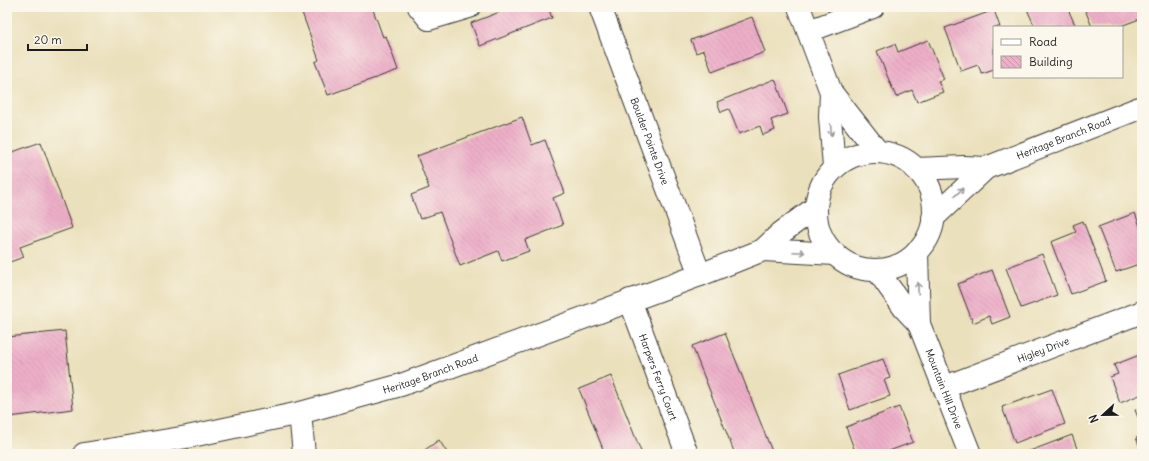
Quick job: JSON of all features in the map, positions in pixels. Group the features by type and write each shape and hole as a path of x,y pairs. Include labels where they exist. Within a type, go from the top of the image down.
{"street":[{"path":"419,7 429,19 469,7"},
{"name":"Boulder Pointe Drive","path":"600,7 700,275"},
{"path":"799,7 831,92 878,152"},
{"path":"809,31 873,7"},
{"path":"831,92 830,117 834,167"},
{"name":"Heritage Branch Road","path":"933,218 986,168 1142,108"},
{"path":"878,152 892,154 905,160 916,169 927,183 933,200 933,218 928,236 917,252 906,262 892,268 877,270 861,269 847,263 835,254 824,241 817,224 817,196 821,185 834,167 847,158 862,153 878,152"},
{"name":"Heritage Branch Road","path":"916,169 964,167 986,168"},
{"name":"Heritage Branch Road","path":"84,454 187,437 300,413 401,385 700,275 763,250 781,233 816,206"},
{"name":"Heritage Branch Road","path":"763,250 835,254"},
{"name":"Mountain Hill Drive","path":"917,252 919,324"},
{"name":"Mountain Hill Drive","path":"877,270 904,308 919,324 970,454"},
{"name":"Harpers Ferry Court","path":"630,300 687,454"},
{"name":"Higley Drive","path":"945,387 1142,312"},
{"path":"300,413 304,454"}],"building":[{"path":"300,7 372,7 383,37 386,36 398,70 328,95 315,62 319,60"},
{"path":"513,7 548,7 552,18 480,46 471,23"},
{"path":"1026,7 1067,7 1076,26 1035,26"},
{"path":"1084,7 1139,7 1142,18 1121,26 1092,26"},
{"path":"994,10 1000,26 993,26 993,70 982,74 978,65 961,71 945,28"},
{"path":"752,17 765,52 712,72 704,50 696,53 691,40"},
{"path":"928,40 944,79 938,81 943,92 917,102 912,90 896,97 877,51 895,44 898,52"},
{"path":"775,79 788,114 771,120 775,130 763,135 760,126 739,134 729,109 721,112 717,102"},
{"path":"522,117 532,145 545,140 565,193 553,198 563,225 525,240 529,251 502,261 498,251 460,266 440,212 420,219 411,195 429,188 417,156"},
{"path":"41,142 72,228 20,247 24,257 7,263 7,154"},
{"path":"1135,213 1142,232 1142,263 1116,272 1098,227"},
{"path":"1083,221 1106,281 1071,294 1051,242 1076,232 1073,225"},
{"path":"1042,254 1057,295 1021,308 1006,268"},
{"path":"992,270 1010,317 992,324 989,316 973,323 958,284"},
{"path":"65,331 73,409 9,417 7,398 7,337"},
{"path":"725,333 773,454 735,454 692,346"},
{"path":"1142,354 1142,394 1120,403 1110,377 1118,374 1114,365"},
{"path":"883,359 890,378 884,380 890,396 850,410 838,375"},
{"path":"611,376 642,454 605,454 579,389"},
{"path":"1052,389 1065,424 1015,443 1002,407"},
{"path":"899,407 913,442 881,454 856,454 846,427"},
{"path":"1142,408 1142,427 1135,410"},
{"path":"1072,435 1079,454 1022,454"},
{"path":"1142,436 1142,448 1141,449 1136,438"},
{"path":"439,440 448,454 419,454"}]}
